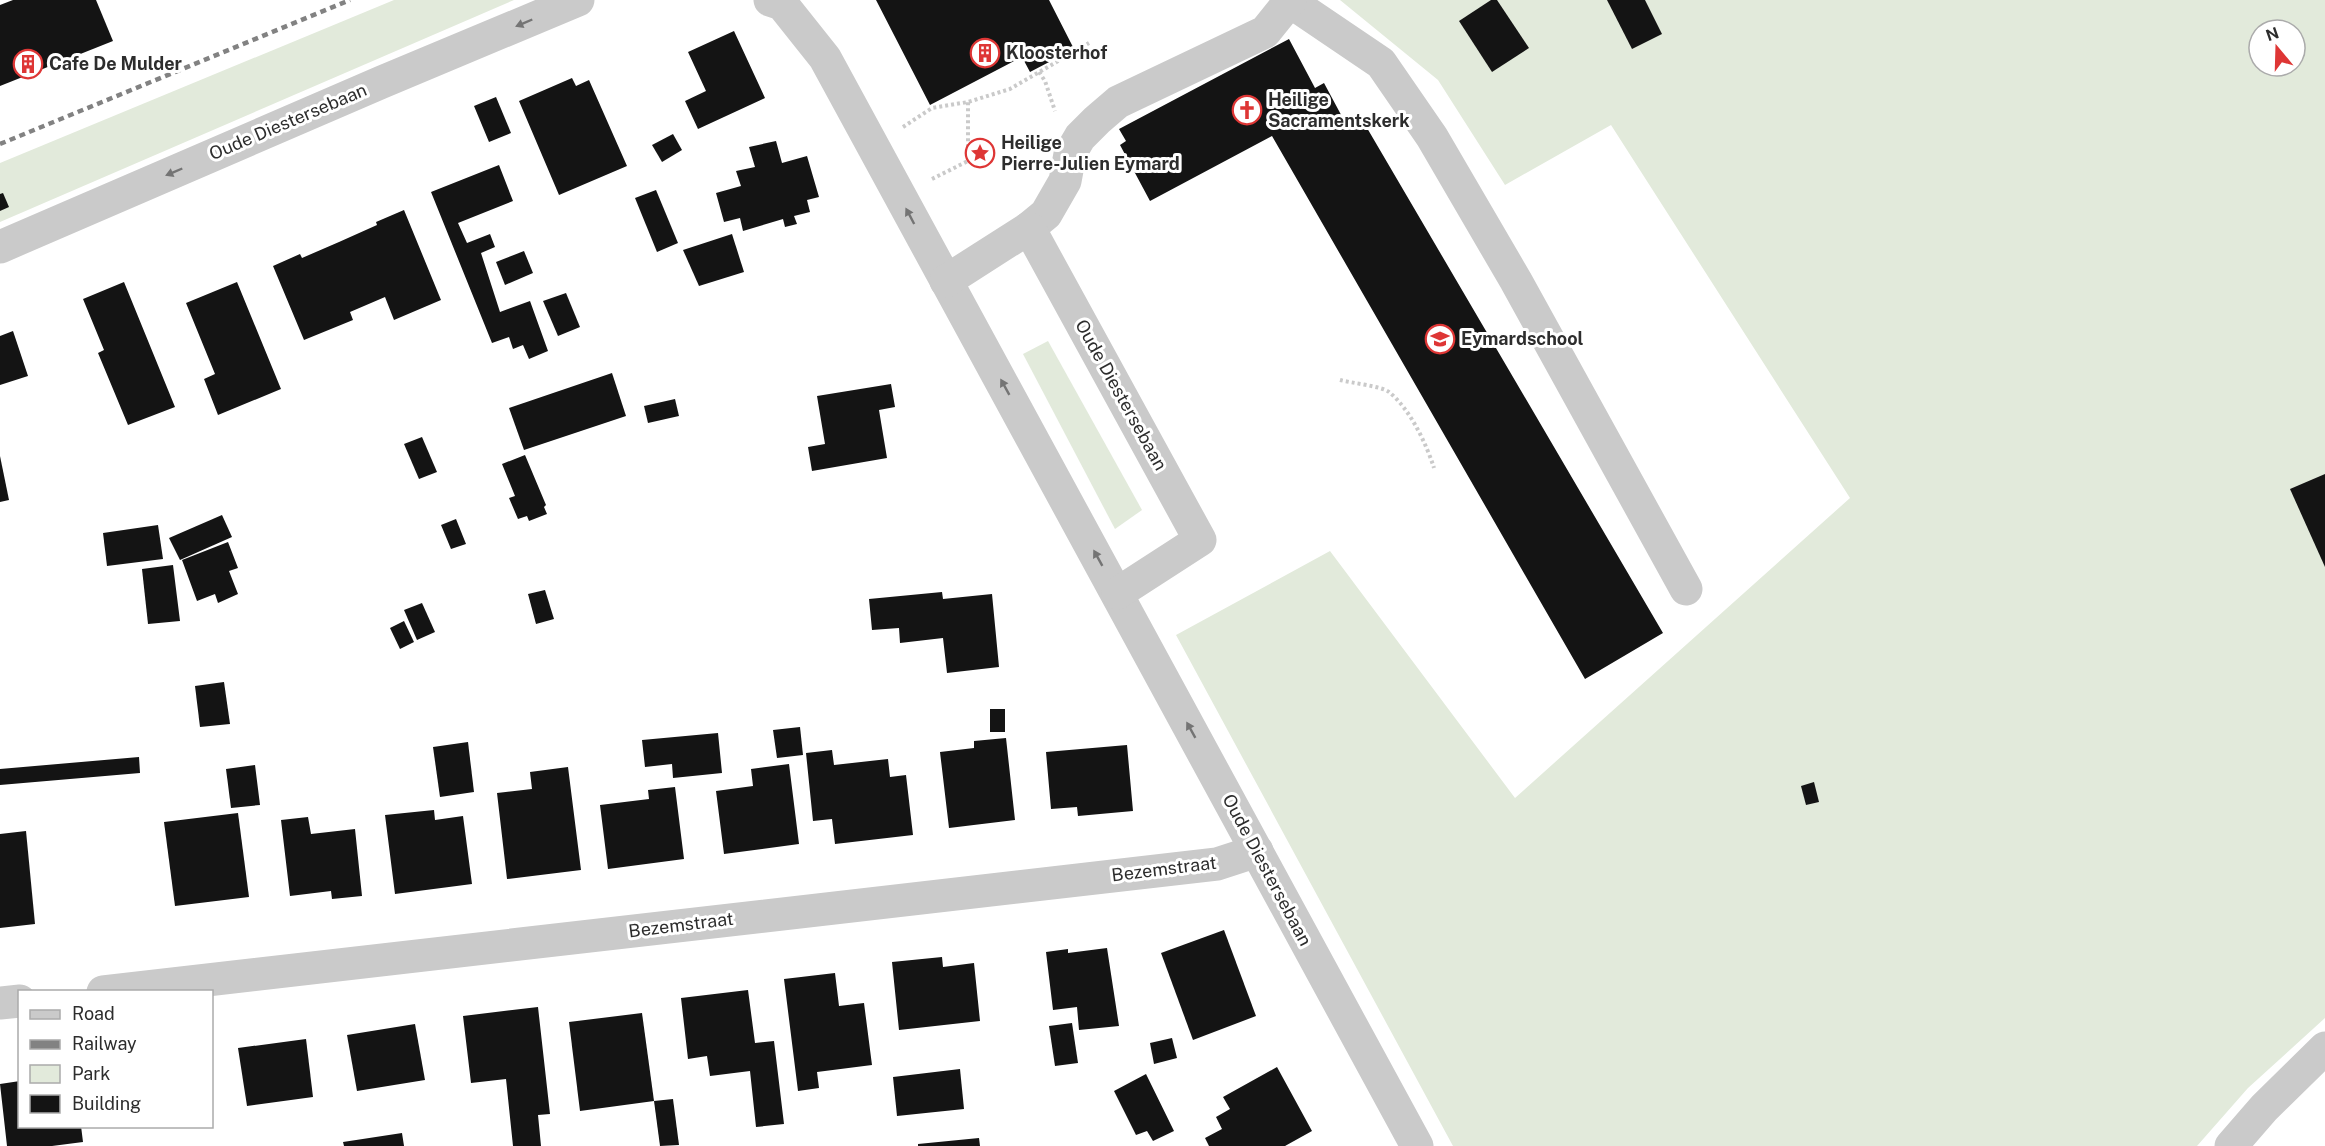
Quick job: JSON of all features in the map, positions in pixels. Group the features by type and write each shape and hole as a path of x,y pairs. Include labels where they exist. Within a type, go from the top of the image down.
{"street":[{"name":"Oude Diestersebaan","path":"0,247 578,0"},
{"path":"946,281 1029,228 1046,214 1065,181 1070,154 1080,137 1118,102 1265,32 1289,0 1381,63 1432,137 1516,281 1686,589"},
{"name":"Oude Diestersebaan","path":"779,1 825,58 1417,1146"},
{"name":"Oude Diestersebaan","path":"1029,228 1200,540 1118,593"},
{"name":"Bezemstraat","path":"121,990 1217,864 1257,851"},
{"path":"0,1003 18,1001"},
{"path":"2230,1146 2264,1108 2325,1048"}],"path":[{"path":"873,147 932,108 968,102 1010,89 1089,43"},
{"path":"900,196 968,161 968,102"},
{"path":"1340,380 1388,391 1412,419 1434,468"}],"green space":[{"path":"394,0 514,0 0,222 0,163"},
{"path":"1340,0 2325,0 2325,1018 2248,1088 2197,1146 1453,1146 1176,635 1330,551 1515,798 1850,498 1611,125 1505,185 1438,80"},
{"path":"1048,341 1142,510 1115,529 1023,354"}],"building":[{"name":"Cafe De Mulder","path":"13,0 96,0 113,41 0,86 0,5"},
{"name":"Kloosterhof","path":"876,0 1049,0 1074,49 1030,72 1022,57 930,105"},
{"path":"1491,0 1497,0 1529,48 1492,72 1459,21"},
{"path":"1607,0 1645,0 1662,34 1632,49"},
{"path":"734,31 765,98 698,129 685,101 706,91 688,52"},
{"name":"Eymardschool","path":"1289,39 1315,88 1324,83 1346,124 1360,116 1663,633 1585,679 1272,136 1150,201 1120,145 1126,141 1119,129"},
{"path":"572,78 576,86 589,80 627,166 559,195 519,101"},
{"path":"496,97 511,133 489,142 474,106"},
{"path":"673,134 682,150 662,162 652,145"},
{"path":"776,141 782,163 807,156 819,197 807,200 810,212 794,216 797,224 785,227 783,219 743,231 740,218 724,222 716,193 741,186 736,171 755,167 749,147"},
{"path":"499,165 513,201 458,223 467,243 490,234 495,247 481,253 500,312 530,301 548,351 529,359 523,345 513,349 509,337 492,343 431,192"},
{"path":"656,190 678,243 657,252 635,198"},
{"path":"3,193 9,207 0,211 0,194"},
{"path":"404,210 441,300 394,320 385,297 350,312 353,320 304,340 273,266 300,254 302,258 377,225 376,222"},
{"path":"732,234 744,272 699,286 683,250"},
{"path":"524,251 533,273 505,285 496,262"},
{"path":"124,282 175,407 128,425 98,353 104,350 83,299"},
{"path":"237,282 281,389 218,415 204,379 215,374 186,303"},
{"path":"566,293 580,327 558,336 543,301"},
{"path":"13,331 28,376 0,385 0,336"},
{"path":"612,373 626,416 524,450 509,408"},
{"path":"891,384 895,407 879,410 887,458 812,471 808,447 825,444 817,396"},
{"path":"675,399 679,416 648,423 644,406"},
{"path":"422,437 437,472 419,479 404,444"},
{"path":"525,455 546,505 544,507 547,514 529,521 527,516 518,519 509,498 515,496 502,464"},
{"path":"0,456 9,500 0,502"},
{"path":"2325,474 2325,567 2290,489"},
{"path":"222,515 232,537 180,560 169,538"},
{"path":"456,519 466,544 451,549 441,525"},
{"path":"158,525 163,559 107,566 103,533"},
{"path":"228,542 238,568 229,571 238,594 218,603 215,594 197,601 182,560"},
{"path":"173,565 180,621 148,624 142,569"},
{"path":"545,590 554,619 536,624 528,594"},
{"path":"942,592 943,599 992,594 999,667 947,673 943,638 900,643 899,628 872,630 869,599"},
{"path":"422,603 435,632 417,640 404,610"},
{"path":"404,621 414,642 400,649 390,628"},
{"path":"224,682 230,724 200,727 195,686"},
{"path":"990,709 1005,709 1005,732 990,732"},
{"path":"800,727 803,755 777,758 773,730"},
{"path":"718,733 722,773 673,778 672,764 645,767 642,740"},
{"path":"1006,738 1015,820 949,828 940,752 974,748 974,741"},
{"path":"468,742 474,792 440,797 433,747"},
{"path":"1127,745 1133,811 1078,816 1077,807 1051,809 1046,752"},
{"path":"832,750 834,765 888,759 890,777 906,775 913,835 835,844 832,819 813,821 806,753"},
{"path":"139,757 140,773 0,785 0,769"},
{"path":"789,764 799,844 724,854 716,791 753,786 751,769"},
{"path":"255,765 260,805 231,808 226,769"},
{"path":"568,767 581,870 507,879 497,793 532,789 530,772"},
{"path":"1814,782 1819,802 1806,805 1801,786"},
{"path":"675,787 684,859 608,869 600,805 649,799 648,790"},
{"path":"434,810 435,820 463,816 472,884 395,894 385,815"},
{"path":"238,813 249,897 175,906 164,822"},
{"path":"308,817 311,834 355,829 362,896 332,899 331,891 290,896 281,820"},
{"path":"26,831 35,924 0,928 0,834"},
{"path":"1224,930 1256,1016 1193,1040 1161,953"},
{"path":"1107,948 1119,1026 1079,1030 1077,1007 1053,1010 1046,952 1068,949 1068,953"},
{"path":"942,957 943,967 974,963 980,1021 899,1030 892,962"},
{"path":"835,973 839,1006 864,1003 872,1065 817,1072 819,1088 798,1091 784,979"},
{"path":"748,990 755,1043 774,1041 784,1124 756,1127 750,1071 710,1076 707,1056 688,1059 681,998"},
{"path":"538,1007 550,1114 538,1115 541,1146 513,1146 506,1079 471,1083 463,1016"},
{"path":"642,1013 654,1101 580,1111 569,1022"},
{"path":"1072,1023 1078,1063 1055,1066 1049,1026"},
{"path":"415,1024 425,1080 357,1091 347,1035"},
{"path":"1172,1038 1177,1058 1154,1064 1150,1043"},
{"path":"306,1039 313,1097 247,1106 238,1048"},
{"path":"1277,1067 1312,1131 1285,1146 1209,1146 1205,1138 1222,1129 1216,1117 1230,1109 1223,1097"},
{"path":"960,1069 964,1109 897,1116 893,1077"},
{"path":"1146,1074 1174,1131 1153,1141 1147,1131 1136,1135 1114,1091"},
{"path":"18,1081 18,1128 81,1128 83,1142 52,1146 7,1146 0,1084"},
{"path":"673,1099 679,1145 660,1146 654,1101"},
{"path":"402,1133 404,1146 344,1146 343,1142"},
{"path":"979,1138 980,1146 918,1146 918,1144"}],"railway":[{"path":"0,144 350,0"}],"place":[{"name":"Kloosterhof","path":"985,53"},
{"name":"Cafe De Mulder","path":"28,64"},
{"name":"Heilige Sacramentskerk","path":"1247,110"},
{"name":"Heilige Pierre-Julien Eymard","path":"980,153"},
{"name":"Eymardschool","path":"1440,339"}]}
